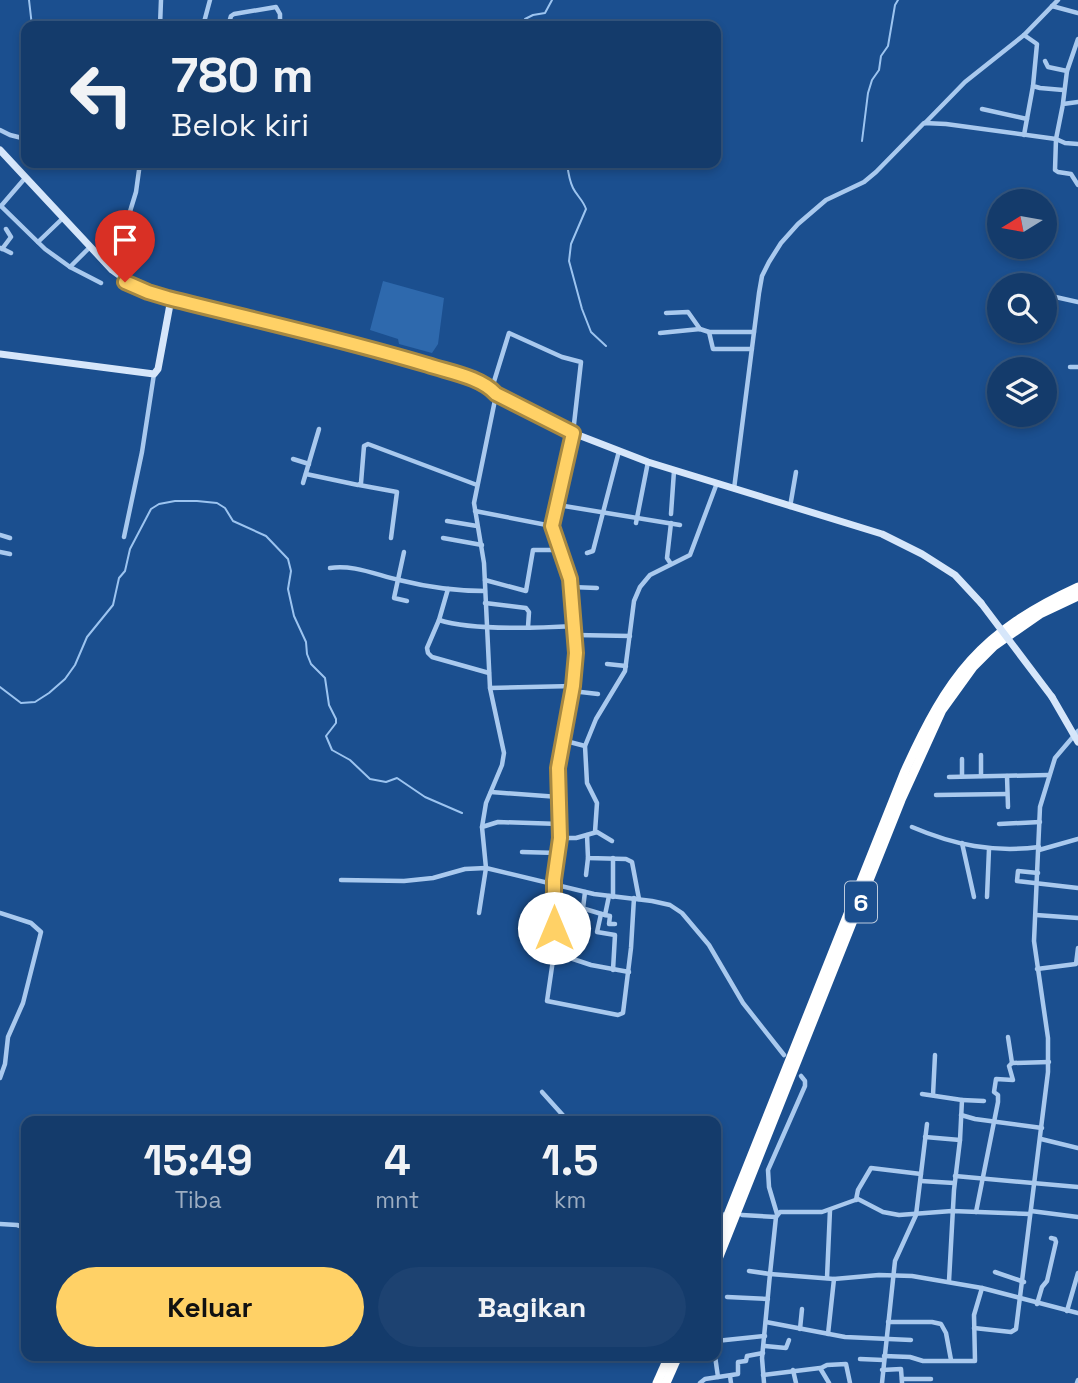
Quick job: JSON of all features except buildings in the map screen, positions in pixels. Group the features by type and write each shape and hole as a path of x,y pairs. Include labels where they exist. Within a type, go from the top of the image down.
{"highway":[{"name":"6","path":"721,1232 905,771 941,698 959,672 994,637 1021,617 1078,587"},
{"name":"6","path":"721,1251 901,800 942,710 973,667 994,646 1040,614 1078,596"},
{"path":"657,1383 667,1361"},
{"path":"666,1383 676,1361"}],"main road":[{"path":"0,150 112,270 134,286 172,299 383,351 451,372 573,433 619,451 674,471 882,534 903,544 955,575 981,603 1052,697 1077,736"},
{"path":"0,354 154,374 158,369 172,299"}],"street":[{"path":"160,21 161,0"},
{"path":"204,21 210,0"},
{"path":"734,489 762,276 781,243 797,224 827,200 876,173 965,82 1024,35 1058,0"},
{"path":"1052,6 1078,13"},
{"path":"230,21 234,14 276,7 280,21"},
{"path":"1024,35 1037,44 1024,135"},
{"path":"1078,39 1063,90 1055,170 1071,174 1078,185"},
{"path":"1045,61 1048,67 1067,71"},
{"path":"1033,86 1063,90"},
{"path":"1063,104 1078,102"},
{"path":"982,108 1027,119"},
{"path":"924,123 1078,144"},
{"path":"0,130 21,138"},
{"path":"112,270 136,192 139,168"},
{"path":"26,177 1,206 38,242 70,267 101,283"},
{"path":"38,242 63,218"},
{"path":"6,229 11,237 1,248 11,253"},
{"path":"70,267 90,247"},
{"path":"1057,297 1078,302"},
{"path":"666,313 688,312 700,329"},
{"path":"660,333 700,329 709,332 754,332"},
{"path":"709,332 713,349 752,349"},
{"path":"479,913 486,868 482,827 485,808 504,753 490,688 485,580 475,511 477,485 494,392 509,333 562,357 581,362 573,433 552,526 571,587 576,661 558,768 560,838 554,886 554,953 546,999 548,1002 621,1015 637,899 632,862 626,859 588,858"},
{"path":"1070,367 1078,367"},
{"path":"124,537 142,452 154,374"},
{"path":"303,483 319,429"},
{"path":"358,485 361,483 364,446 368,444 477,485"},
{"path":"587,553 593,551 619,451"},
{"path":"293,459 309,464"},
{"path":"636,520 648,462"},
{"path":"671,514 674,471"},
{"path":"789,507 796,472"},
{"path":"306,474 397,492 391,537"},
{"path":"595,832 597,803 587,783 585,746 596,719 621,680 626,666 633,607 640,587 655,571 688,558 717,483"},
{"path":"558,505 636,520 680,524"},
{"path":"475,511 552,526"},
{"path":"447,521 477,526"},
{"path":"671,523 667,558 671,564"},
{"path":"0,535 10,538"},
{"path":"443,538 482,545"},
{"path":"485,580 526,591 533,550 560,550"},
{"path":"0,552 10,554"},
{"path":"404,552 392,598 407,601"},
{"path":"330,568 369,572 448,589 485,591"},
{"path":"571,587 597,588"},
{"path":"448,589 428,653 432,657 489,673"},
{"path":"485,603 526,608 529,612 528,627"},
{"path":"439,620 486,626 575,626"},
{"path":"576,635 630,636"},
{"path":"607,664 626,666"},
{"path":"490,688 573,688 598,694"},
{"path":"974,1328 1016,1331 1049,1062 1046,1017 1034,941 1042,798 1057,754 1077,736"},
{"path":"562,740 585,746"},
{"path":"981,755 981,776"},
{"path":"962,759 962,776"},
{"path":"949,776 1048,775"},
{"path":"1007,776 1008,807"},
{"path":"491,792 559,797"},
{"path":"936,795 1007,794"},
{"path":"482,827 506,821 560,824"},
{"path":"999,824 1040,822"},
{"path":"912,827 962,843 999,850 1039,848 1078,839"},
{"path":"560,838 595,832 612,841"},
{"path":"586,875 587,835"},
{"path":"962,843 974,898"},
{"path":"987,897 989,849"},
{"path":"522,852 558,853"},
{"path":"613,858 611,897 597,932 615,934 613,970"},
{"path":"341,880 404,881 433,878 465,869 486,868 554,886 670,905 682,913 709,945 743,1003 784,1055"},
{"path":"1038,873 1018,871 1017,881 1078,888"},
{"path":"583,908 585,892"},
{"path":"554,905 570,908 575,906 610,916 609,924 615,924"},
{"path":"0,913 31,923 41,932 23,1003 8,1037 5,1064 0,1078"},
{"path":"1036,915 1078,918"},
{"path":"536,924 534,946 591,965 629,972"},
{"path":"1037,969 1076,964 1078,948"},
{"path":"976,1212 995,1121 998,1097 994,1092 995,1082 996,1079 1013,1080 1009,1066 1012,1063 1008,1037"},
{"path":"933,1095 935,1055"},
{"path":"1012,1063 1049,1062"},
{"path":"764,1383 763,1353 776,1216 768,1170 805,1086 801,1076"},
{"path":"542,1092 564,1116"},
{"path":"922,1094 984,1101"},
{"path":"948,1281 962,1100"},
{"path":"961,1115 1042,1128"},
{"path":"882,1383 892,1275 897,1253 916,1215 927,1124"},
{"path":"925,1137 960,1140"},
{"path":"1041,1139 1078,1148"},
{"path":"856,1199 858,1190 872,1168 921,1174"},
{"path":"955,1176 1078,1187"},
{"path":"921,1181 954,1183"},
{"path":"742,1215 776,1216 785,1212 830,1210 856,1199 883,1212 916,1215 952,1211 1078,1217"},
{"path":"827,1278 830,1210"},
{"path":"0,1224 21,1226"},
{"path":"1037,1304 1042,1287 1047,1281 1056,1242 1051,1238"},
{"path":"749,1270 834,1279 892,1275 948,1281 1078,1313"},
{"path":"995,1272 1024,1282"},
{"path":"1067,1311 1078,1273"},
{"path":"828,1334 834,1279"},
{"path":"860,1359 908,1357 923,1361 976,1361 974,1315 982,1288"},
{"path":"727,1297 768,1299"},
{"path":"800,1329 802,1309"},
{"path":"766,1322 845,1337 911,1340"},
{"path":"888,1322 941,1324 946,1333 951,1360"},
{"path":"721,1340 765,1336"},
{"path":"765,1346 782,1349 786,1348 789,1340"},
{"path":"700,1383 705,1379 739,1374 738,1362 746,1361 747,1356 763,1353"},
{"path":"716,1361 718,1377"},
{"path":"763,1375 846,1364 850,1383"},
{"path":"821,1368 829,1383"},
{"path":"883,1370 901,1369 902,1381 931,1379"},
{"path":"793,1370 796,1383"},
{"path":"730,1376 731,1383"}],"shaded area":[{"path":"383,281 444,298 438,344 432,353 399,344 398,339 370,330"}],"waterway":[{"path":"29,0 31,21"},
{"path":"524,21 533,15 545,13 552,0"},
{"path":"862,141 868,93 879,70 881,56 888,46 898,0"},
{"path":"568,168 572,185 586,209 571,244 569,261 591,332 606,346"},
{"path":"0,687 21,703 35,702 65,679 75,665 87,637 113,605 119,578 125,571 130,549 151,509 159,504 175,501 217,503 225,508 233,521 266,536 288,559 291,571 288,589 294,616 306,642 311,664 325,678 329,705 336,719 326,736 332,750 350,760 370,779 386,782 397,778 425,797 462,813"}],"route":[{"path":"125,282 168,298 383,351 451,372 492,389 496,394 573,433 552,526 570,579 576,653 573,686 558,768 560,838 554,880 554,928"}]}
